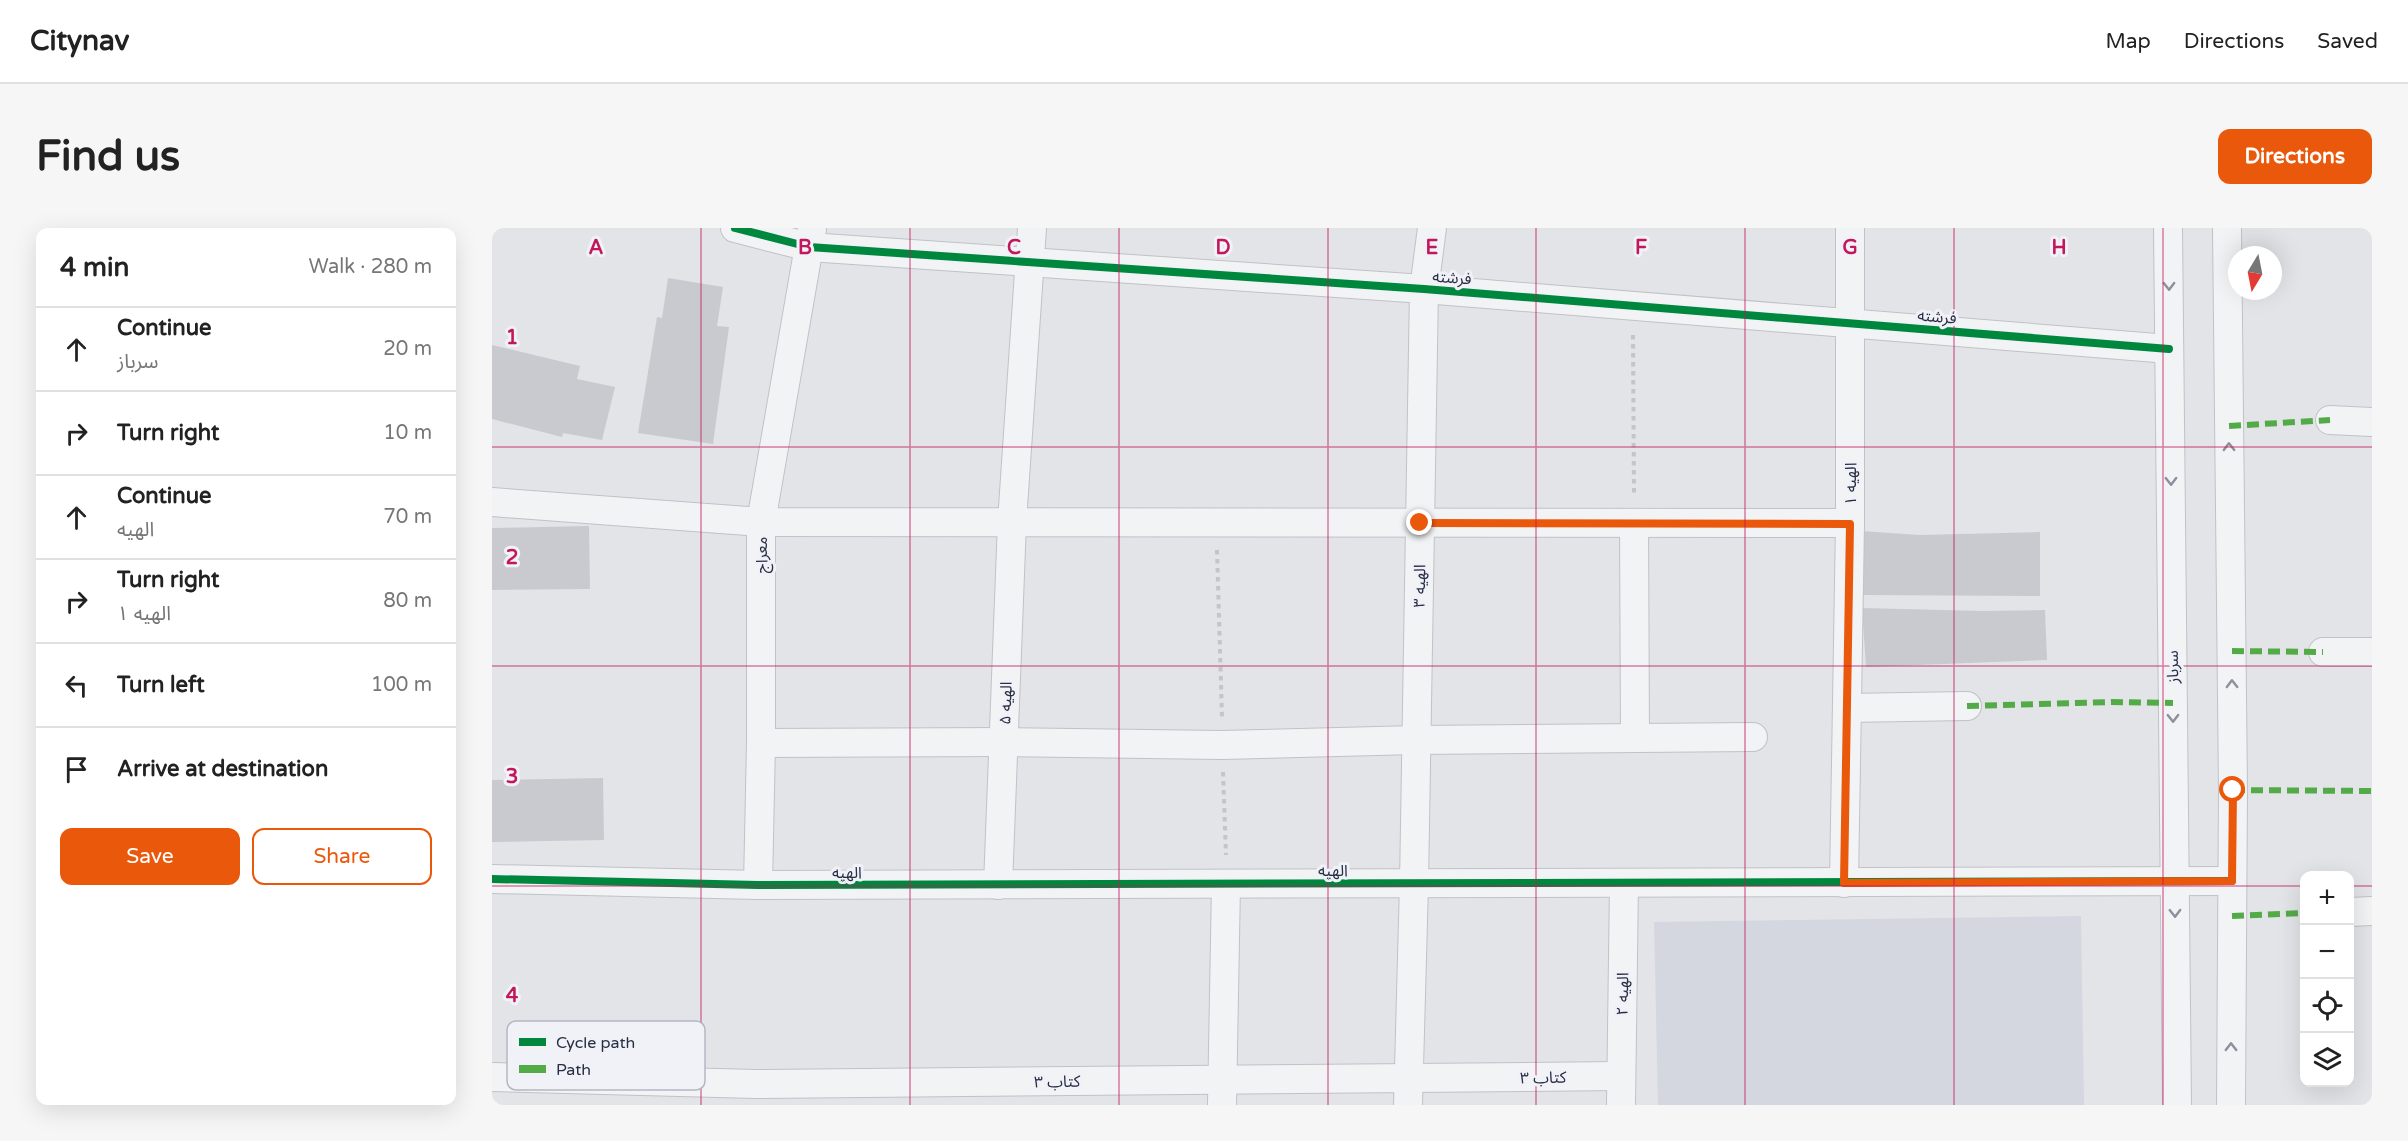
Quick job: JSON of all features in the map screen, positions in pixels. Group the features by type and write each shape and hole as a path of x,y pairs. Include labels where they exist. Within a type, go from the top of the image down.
{"street":[{"name":"فرشته","path":"735,228 1030,261 1633,305 2169,349"},
{"name":"الهیه ۵","path":"998,885 1012,522 1032,228"},
{"name":"الهیه ۳","path":"1408,1091 1414,884 1424,289 1432,228"},
{"name":"الهیه ۱","path":"1844,883 1850,524 1850,228"},
{"name":"سرباز","path":"2168,228 2177,1105"},
{"path":"2227,228 2232,881 2231,1105"},
{"name":"معراج","path":"758,885 761,743 761,522 810,237"},
{"path":"2330,420 2372,422"},
{"path":"492,502 761,522 1850,524"},
{"path":"1634,523 1635,738"},
{"path":"2323,652 2372,652"},
{"path":"1847,708 1967,706"},
{"path":"761,743 1004,742 1222,745 1416,740 1753,738"},
{"name":"الهیه","path":"492,879 758,885 2232,881"},
{"name":"الهیه ۲","path":"1621,1105 1624,883"},
{"path":"1223,1092 1226,884"},
{"path":"2354,912 2372,911"},
{"name":"کتاب ۳","path":"695,1090 757,1094 1408,1091 1621,1076"},
{"name":"کتاب ۳","path":"492,1077 507,1078"}],"path":[{"path":"1633,305 1634,523"},
{"path":"1217,522 1226,884"}],"shaded area":[{"path":"2081,916 2084,1105 1658,1105 1654,922"}],"building":[{"path":"668,278 723,287 717,326 729,327 713,444 638,433 657,317 662,318"},
{"path":"492,345 580,366 577,379 615,387 602,440 563,433 562,437 492,419"},
{"path":"589,526 590,589 492,590 492,528"},
{"path":"1861,531 1919,535 2040,532 2040,596 1863,595"},
{"path":"1862,608 2045,610 2047,660 1866,667"},
{"path":"603,778 604,840 492,842 492,780"}],"marked path":[{"path":"2229,426 2330,420"},
{"path":"2232,651 2323,652"},
{"path":"1967,706 2111,702 2173,703"},
{"path":"2233,790 2372,791"},
{"path":"2232,916 2300,913"}],"cycle path":[{"path":"735,228 809,247 1424,289 2169,349"},
{"path":"492,879 758,885 2232,881"}],"route":[{"path":"1420,523 1850,524 1844,883 2232,881 2233,790"}]}
